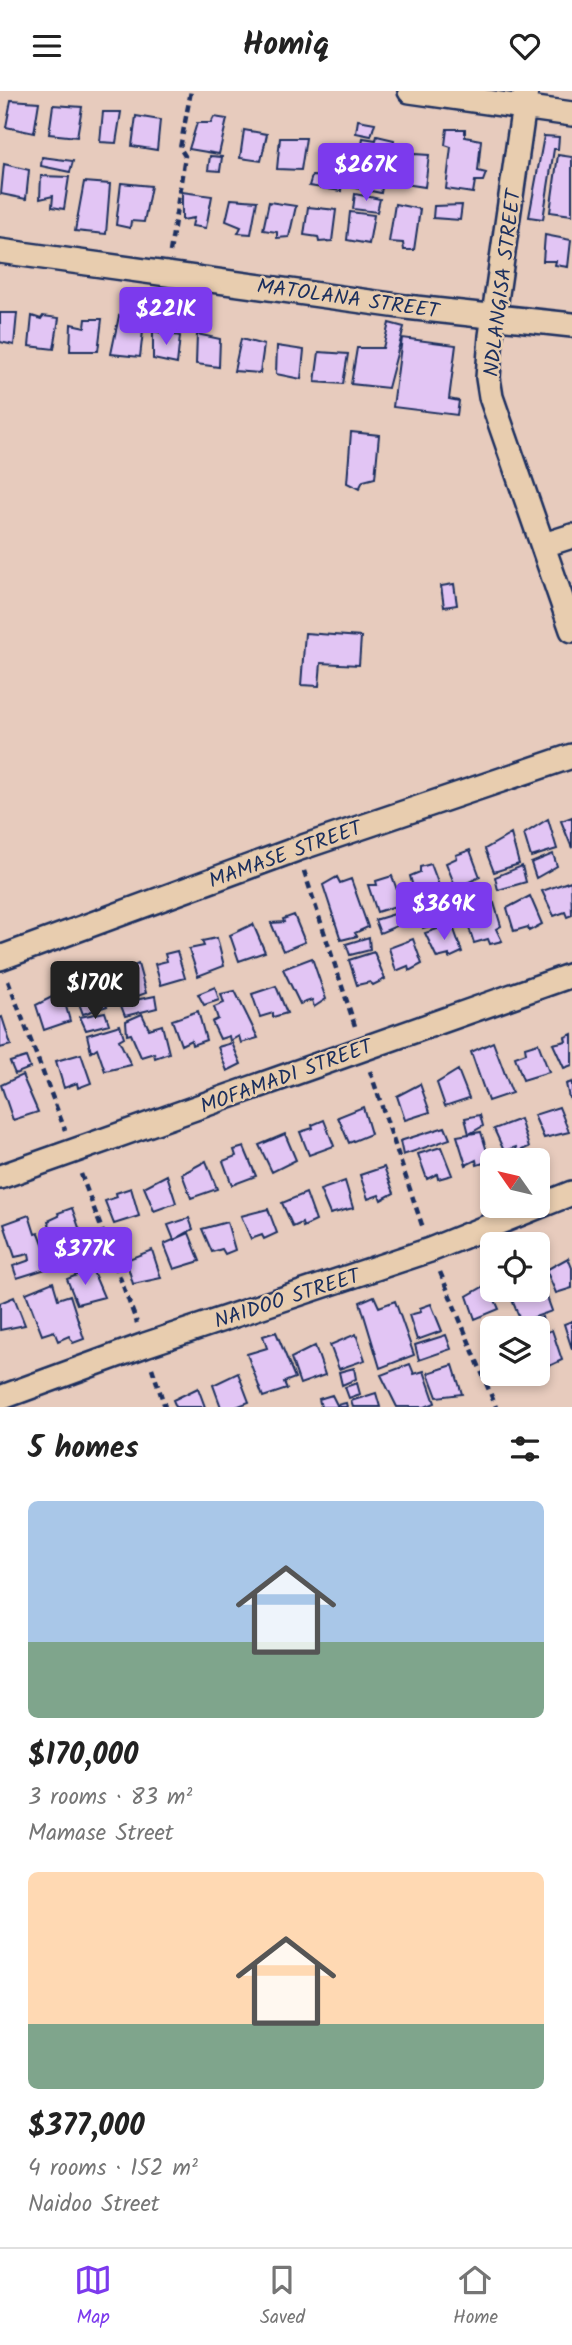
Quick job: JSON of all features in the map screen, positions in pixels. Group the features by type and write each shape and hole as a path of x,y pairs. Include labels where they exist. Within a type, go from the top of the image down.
{"street":[{"path":"410,91 525,99 572,114"},
{"name":"NDLANGISA STREET","path":"525,99 488,378 491,397 572,631"},
{"name":"MATOLANA STREET","path":"0,251 572,325"},
{"path":"544,545 572,536"},
{"name":"MAMASE STREET","path":"2,965 297,849 572,756"},
{"name":"MOFAMADI STREET","path":"0,1177 572,975"},
{"name":"NAIDOO STREET","path":"0,1398 145,1345 430,1250 572,1193"}],"path":[{"path":"166,274 185,156 180,148 191,91"},
{"path":"297,849 430,1250 496,1407"},
{"path":"2,965 145,1345 165,1407"}],"building":[{"path":"11,100 39,102 34,133 6,127"},
{"path":"53,105 82,107 77,137 49,134"},
{"path":"103,112 121,112 116,143 100,142"},
{"path":"136,116 160,120 157,150 132,146"},
{"path":"214,117 227,119 219,154 189,149 197,123 211,123"},
{"path":"358,120 375,123 371,136 356,133"},
{"path":"447,129 465,129 465,137 481,140 478,171 486,173 483,181 475,181 473,193 446,189 451,147 445,145"},
{"path":"244,130 267,134 261,161 240,158"},
{"path":"377,136 394,140 392,153 388,153 381,193 351,187 354,176 358,175 363,138 376,140"},
{"path":"544,136 559,137 558,149 554,149 543,219 529,217"},
{"path":"280,138 306,138 301,170 277,169"},
{"path":"319,144 348,146 344,172 317,169"},
{"path":"414,154 429,155 425,187 398,183 401,158"},
{"path":"558,155 572,157 572,215 550,212"},
{"path":"210,156 222,157 220,171 208,170"},
{"path":"42,157 73,161 70,172 41,166"},
{"path":"4,164 29,170 26,199 1,194"},
{"path":"41,176 69,177 64,209 52,207 53,196 40,199"},
{"path":"312,176 342,178 341,191 309,186"},
{"path":"84,182 110,184 106,234 75,231"},
{"path":"121,183 151,186 144,222 131,221 130,228 116,225"},
{"path":"182,192 212,196 206,228 192,226 194,218 182,220"},
{"path":"355,194 380,199 377,212 353,209"},
{"path":"231,199 257,201 251,234 238,233 241,227 226,221"},
{"path":"269,202 296,206 289,237 277,238 277,232 263,230"},
{"path":"395,204 420,209 414,250 404,250 403,243 389,242"},
{"path":"462,205 460,220 433,218 434,206"},
{"path":"308,207 336,210 332,241 319,242 318,237 304,235"},
{"path":"350,212 374,215 369,244 347,240"},
{"path":"545,235 571,240 568,267 555,265 556,261 543,261"},
{"path":"133,311 145,314 140,357 111,354 119,316 131,321"},
{"path":"0,313 17,313 14,345 0,342"},
{"path":"32,316 41,319 43,316 59,318 54,349 29,346"},
{"path":"86,319 102,319 98,351 70,351 71,324 85,327"},
{"path":"389,323 404,327 388,388 351,384 357,348 383,348"},
{"path":"153,331 180,336 177,364 153,359"},
{"path":"197,334 220,339 219,367 196,364"},
{"path":"402,338 456,345 449,399 459,401 457,415 393,407"},
{"path":"241,339 264,345 260,373 234,371"},
{"path":"277,346 304,350 301,379 276,374"},
{"path":"319,352 348,354 343,384 315,382"},
{"path":"351,432 379,435 375,478 363,481 359,489 347,483"},
{"path":"454,584 457,605 444,607 441,586"},
{"path":"305,633 361,637 359,665 321,663 319,686 301,685"},
{"path":"572,817 572,848 561,821"},
{"path":"548,819 557,849 531,857 524,834"},
{"path":"511,834 519,864 494,872 485,849"},
{"path":"470,850 480,877 456,888 446,863 457,858 456,855"},
{"path":"553,854 557,866 536,878 531,863"},
{"path":"431,864 441,891 416,898 410,876 420,872 420,867"},
{"path":"522,866 526,882 498,890 495,877"},
{"path":"392,876 402,904 377,912 368,885 377,885 376,881"},
{"path":"337,877 340,883 351,879 368,927 355,933 357,936 341,940 323,885"},
{"path":"571,881 572,915 567,917 565,912 554,916 542,891"},
{"path":"448,891 451,904 417,915 412,903"},
{"path":"530,896 542,924 529,931 528,927 514,931 507,908"},
{"path":"475,902 477,909 494,903 501,926 496,929 502,941 490,944 488,939 474,943 462,906"},
{"path":"453,908 456,918 423,928 421,917"},
{"path":"401,912 404,923 380,933 375,920"},
{"path":"294,915 305,942 283,951 271,923 284,922 283,919"},
{"path":"253,924 265,952 239,961 230,935"},
{"path":"452,924 462,952 449,958 449,955 437,958 425,933"},
{"path":"369,937 370,950 350,955 346,944"},
{"path":"217,938 224,966 198,976 189,949 204,946 202,941"},
{"path":"413,939 422,964 409,971 408,966 396,971 389,948"},
{"path":"177,951 185,978 161,985 155,964 167,961 165,954"},
{"path":"374,952 385,979 373,985 370,982 357,985 349,960"},
{"path":"312,958 326,999 314,1007 312,1000 300,1004 283,969"},
{"path":"138,964 146,993 124,1001 115,976 125,974 124,970"},
{"path":"97,977 107,1006 83,1014 74,990"},
{"path":"276,986 287,1013 260,1017 252,994"},
{"path":"215,987 219,1000 204,1005 198,994"},
{"path":"235,991 258,1038 241,1043 239,1036 230,1041 229,1036 220,1039 212,1022 218,1019 214,1007 224,1003 221,994"},
{"path":"62,992 70,1021 44,1030 36,1005"},
{"path":"155,996 157,1008 125,1016 120,1003"},
{"path":"198,1011 206,1040 192,1045 191,1040 181,1045 172,1020"},
{"path":"105,1012 109,1024 86,1030 80,1017"},
{"path":"142,1014 149,1029 162,1025 169,1053 155,1058 154,1053 141,1057 131,1034 127,1035 126,1021"},
{"path":"2,1017 11,1045 0,1048 0,1018"},
{"path":"120,1025 124,1037 119,1040 131,1065 105,1071 97,1048 91,1052 87,1035"},
{"path":"572,1034 572,1065 564,1068 553,1044 566,1041 565,1037"},
{"path":"493,1042 512,1093 488,1101 471,1052"},
{"path":"232,1043 241,1064 227,1071 218,1047"},
{"path":"538,1043 549,1072 523,1080 515,1057 526,1053 525,1047"},
{"path":"81,1054 91,1083 78,1088 77,1083 64,1088 56,1061"},
{"path":"26,1057 30,1068 15,1074 10,1062"},
{"path":"458,1070 469,1098 445,1106 437,1083"},
{"path":"22,1075 38,1112 13,1120 1,1085"},
{"path":"572,1082 572,1097 569,1098 566,1084"},
{"path":"420,1084 430,1112 405,1120 397,1096"},
{"path":"363,1107 371,1134 349,1143 338,1117"},
{"path":"559,1107 569,1132 544,1138 534,1115"},
{"path":"480,1115 483,1126 469,1134 465,1118"},
{"path":"520,1119 529,1147 503,1148 494,1129"},
{"path":"324,1120 334,1146 309,1155 300,1132 313,1128 312,1125"},
{"path":"445,1127 450,1139 403,1155 400,1141"},
{"path":"481,1132 486,1148 480,1148 480,1164 477,1165 476,1160 466,1165 457,1136"},
{"path":"285,1134 296,1160 272,1172 259,1145"},
{"path":"244,1147 256,1176 232,1185 223,1161 236,1156 234,1150"},
{"path":"441,1147 452,1175 438,1179 437,1174 427,1179 418,1154"},
{"path":"206,1161 217,1189 191,1198 182,1174"},
{"path":"384,1167 394,1193 381,1200 379,1195 368,1199 360,1175"},
{"path":"167,1175 176,1203 154,1211 144,1187"},
{"path":"345,1181 353,1208 330,1214 320,1190"},
{"path":"131,1188 139,1216 114,1224 105,1201 117,1197 116,1193"},
{"path":"306,1193 316,1221 303,1227 302,1223 293,1227 282,1203"},
{"path":"72,1208 82,1236 57,1245 48,1221 59,1216 58,1213"},
{"path":"268,1209 277,1233 264,1239 262,1235 251,1239 241,1216"},
{"path":"29,1215 35,1234 39,1233 52,1267 17,1278 13,1266 30,1260 29,1254 15,1257 4,1224"},
{"path":"189,1218 193,1229 174,1240 168,1225"},
{"path":"227,1222 235,1250 225,1254 222,1249 212,1252 202,1229"},
{"path":"189,1233 200,1261 174,1269 164,1244"},
{"path":"152,1250 161,1278 133,1284 126,1260"},
{"path":"568,1258 572,1268 572,1288 556,1293 550,1279 550,1268"},
{"path":"92,1269 104,1297 77,1304 67,1279"},
{"path":"53,1282 58,1299 70,1295 84,1339 73,1343 69,1336 58,1341 54,1331 42,1335 26,1293"},
{"path":"480,1289 480,1302 496,1302 499,1309 475,1319 467,1296"},
{"path":"374,1296 379,1307 395,1301 414,1355 380,1368 360,1302"},
{"path":"14,1297 25,1325 0,1330 0,1303"},
{"path":"513,1302 549,1302 552,1311 538,1316 519,1316"},
{"path":"431,1304 442,1331 417,1340 409,1315 421,1312 420,1308"},
{"path":"572,1321 572,1349 564,1324"},
{"path":"552,1330 562,1360 550,1366"},
{"path":"276,1332 295,1378 284,1382 287,1389 263,1397 247,1354 267,1348 263,1336"},
{"path":"356,1334 365,1360 339,1369 330,1345"},
{"path":"446,1335 451,1349 419,1360 415,1345"},
{"path":"315,1346 325,1375 300,1384 291,1358"},
{"path":"410,1364 414,1374 424,1371 435,1403 425,1407 397,1407 381,1375"},
{"path":"453,1365 462,1394 437,1397 428,1373"},
{"path":"354,1368 356,1379 342,1385 339,1372"},
{"path":"238,1373 249,1402 236,1407 221,1407 213,1385"},
{"path":"357,1383 360,1394 349,1398 345,1387"},
{"path":"198,1388 205,1407 176,1407 173,1400"},
{"path":"376,1393 380,1407 353,1407 351,1401"},
{"path":"332,1395 337,1405 346,1403 347,1407 321,1407 319,1399"}]}
